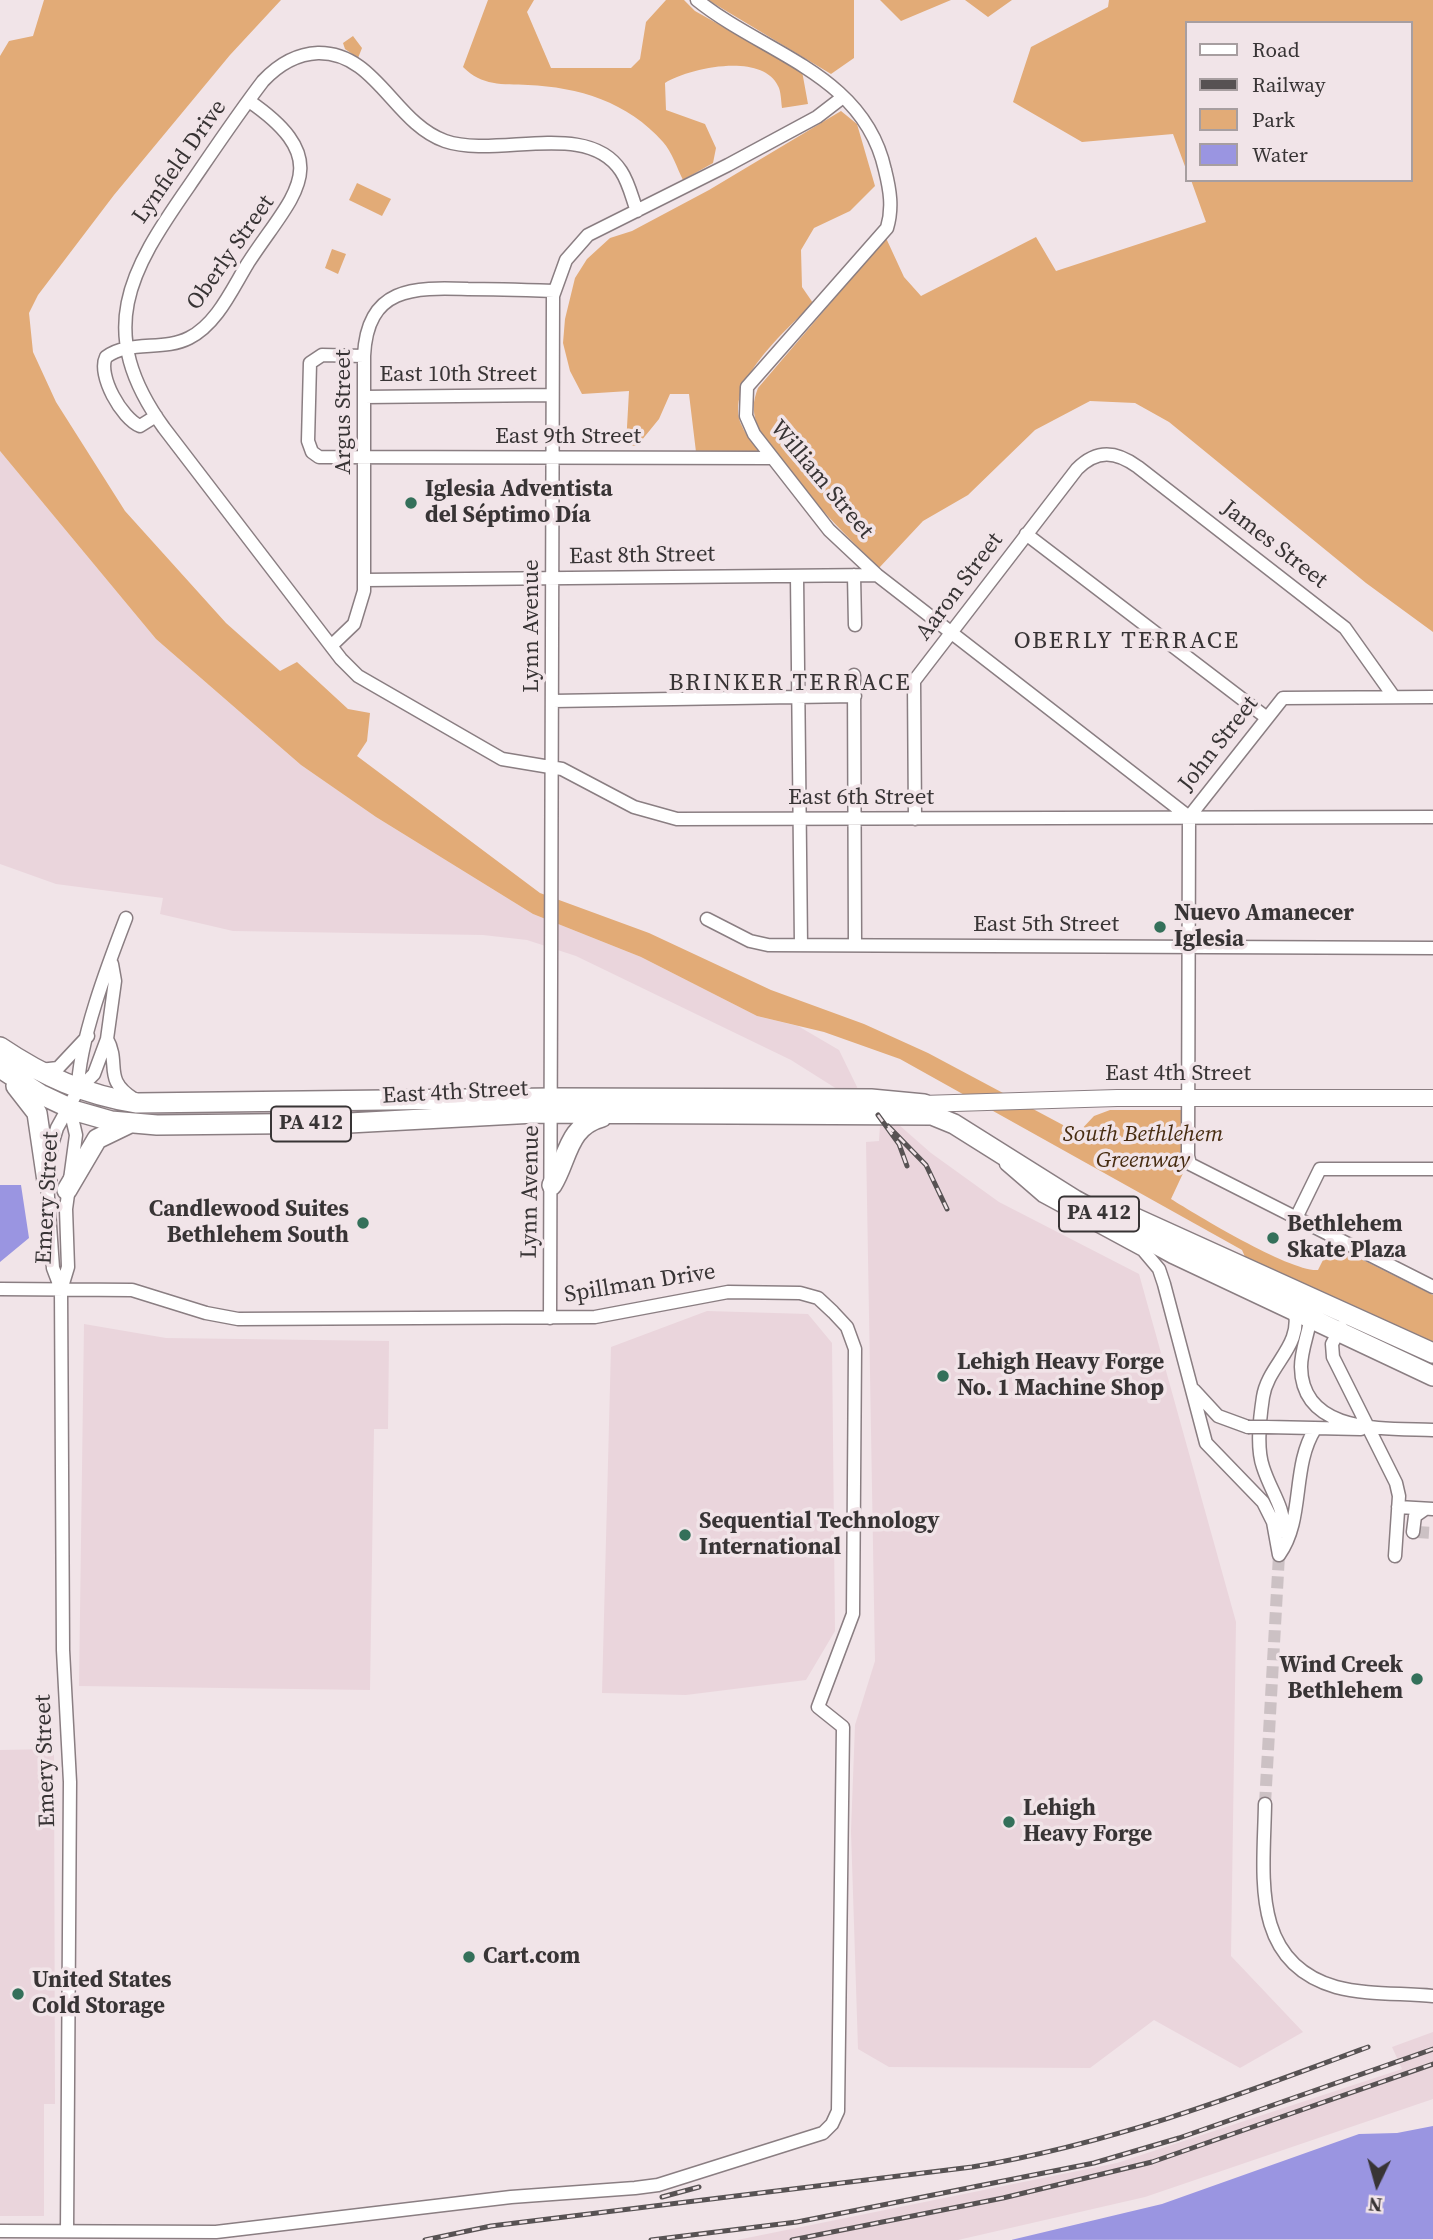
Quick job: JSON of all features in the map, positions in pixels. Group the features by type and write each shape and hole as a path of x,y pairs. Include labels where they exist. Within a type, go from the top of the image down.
{"highway":[{"name":"East 4th Street","path":"0,1047 33,1069 78,1090 140,1103 553,1106 845,1099 888,1114 916,1109"},
{"name":"East 4th Street","path":"0,1069 70,1109 131,1124 349,1123 553,1106 618,1113 867,1106 916,1109"},
{"path":"0,1069 37,1113 47,1181"},
{"name":"PA 412","path":"916,1109 944,1118 1108,1219 1207,1271 1303,1308 1365,1323 1433,1353"},
{"name":"PA 412","path":"916,1109 957,1114 1115,1208 1274,1281 1303,1308 1338,1331 1433,1376"},
{"path":"552,1185 560,1173 573,1136 580,1128 589,1120 618,1113"},
{"path":"67,1189 97,1139 113,1128 131,1124"}],"main road":[{"name":"East 4th Street","path":"916,1109 972,1101 1041,1099 1433,1098"}],"street":[{"name":"William Street","path":"697,0 800,63 843,97 869,126 879,145 891,198 887,228 747,387 746,416 754,434 829,530 877,575 1189,817"},
{"name":"Lynfield Drive","path":"333,649 156,416 136,381 125,329 128,298 144,252 268,76 286,61 314,53 339,55 358,65 414,122 446,141 476,146 579,145 599,151 622,173 637,211"},
{"name":"Lynn Avenue","path":"550,1318 554,767 551,395 554,291 566,261 581,241 795,129 843,97"},
{"name":"Oberly Street","path":"128,349 173,344 202,330 293,200 299,176 295,148 278,123 249,101"},
{"name":"Argus Street","path":"333,649 355,622 365,580 364,356 366,335 377,312 390,298 407,290 432,288 554,291"},
{"path":"128,349 106,357 102,369 105,377 133,423 140,426 156,416"},
{"name":"East 9th Street","path":"364,356 322,355 310,363 308,441 310,449 319,457 771,458"},
{"name":"East 10th Street","path":"364,397 551,395"},
{"name":"Aaron Street","path":"915,819 914,681 1077,469 1088,459 1105,454"},
{"name":"James Street","path":"1105,454 1124,457 1138,467 1337,620 1352,636 1394,697"},
{"path":"1026,534 1267,718"},
{"path":"854,575 855,625"},
{"name":"East 8th Street","path":"365,580 877,575"},
{"path":"797,576 801,945"},
{"name":"East 6th Street","path":"333,649 370,685 495,756 515,763 554,767 656,815 688,820 1433,817"},
{"path":"855,674 855,945"},
{"path":"553,701 855,696"},
{"path":"1394,697 1433,697"},
{"name":"John Street","path":"1189,817 1283,698 1394,697"},
{"path":"1189,817 1190,1164 1433,1287"},
{"name":"Emery Street","path":"61,1290 53,1268 47,1181 57,1128 70,1109 78,1090 88,1036 104,977 112,964 126,918"},
{"name":"East 5th Street","path":"708,919 754,943 801,945 1433,948"},
{"name":"Emery Street","path":"78,1090 94,1074 107,1039 115,981 112,964"},
{"path":"33,1069 46,1071 58,1068 88,1036"},
{"path":"107,1039 118,1086 140,1103"},
{"name":"Emery Street","path":"67,2231 69,1782 63,1650 61,1290 68,1267 67,1189 76,1135 70,1109"},
{"path":"980,1140 1033,1189 1149,1255 1164,1284 1206,1443 1263,1502 1273,1522 1279,1550"},
{"path":"1296,1218 1320,1169 1433,1169"},
{"name":"Spillman Drive","path":"0,1289 132,1290 206,1313 238,1319 596,1317 728,1292 800,1293 818,1298 847,1327 855,1349 853,1614 818,1707 844,1727 838,2111 832,2124 823,2133 646,2186 511,2197 216,2232 67,2231"},
{"path":"1303,1308 1301,1363 1307,1392 1316,1406 1331,1418 1368,1427 1433,1430"},
{"path":"1279,1550 1283,1512 1264,1470 1260,1447 1264,1391 1292,1343 1303,1308"},
{"path":"1365,1323 1350,1322 1338,1331 1332,1344 1333,1357 1396,1483 1396,1552 1415,1532 1416,1516 1429,1509"},
{"path":"1189,1377 1207,1407 1228,1421 1248,1427 1353,1431 1368,1427"},
{"path":"1279,1550 1290,1535 1305,1454 1315,1429"},
{"path":"1398,1507 1429,1509"},
{"path":"1397,1531 1415,1532"},
{"path":"1265,1804 1265,1910 1276,1940 1290,1961 1306,1973 1337,1987 1433,1996"},
{"path":"0,2231 67,2231"}],"shaded area":[{"path":"0,451 156,639 301,765 376,817 533,914 641,957 757,1016 798,1026 839,1050 858,1089 931,1153 999,1202 1139,1274 1236,1622 1231,1956 1303,2032 1240,2068 1154,2020 1090,2068 889,2067 858,2049 851,1831 855,1725 875,1661 866,1142 879,1141 880,1125 837,1089 791,1060 576,956 527,940 483,935 233,931 160,914 163,898 56,884 0,864"},
{"path":"707,1311 808,1314 832,1343 835,1631 806,1680 686,1695 602,1693 611,1347"},
{"path":"84,1324 166,1338 389,1341 388,1429 374,1429 370,1690 79,1686"},
{"path":"54,1749 55,2104 44,2104 44,2216 0,2216 0,1750"},
{"path":"1433,2032 1433,2099 1145,2197 958,2240 737,2240 1117,2163 1402,2069 1392,2047"}],"green space":[{"name":"South Bethlehem Greenway","path":"44,0 281,0 230,55 114,195 38,295 29,313 33,352 56,402 125,511 226,623 280,671 297,662 348,709 370,713 367,741 357,756 540,893 649,933 771,990 864,1024 928,1053 1078,1133 1094,1116 1110,1110 1181,1110 1182,1161 1185,1169 1171,1199 1266,1253 1287,1262 1318,1270 1331,1244 1433,1295 1433,1344 1246,1259 1242,1250 900,1059 824,1032 757,1016 641,957 533,914 376,817 301,765 156,639 0,451 0,56 9,41 33,36"},
{"path":"488,0 534,0 527,12 551,68 631,68 640,59 646,22 666,0 684,0 695,11 802,71 808,104 782,108 779,88 770,75 742,66 707,68 665,83 666,110 705,124 716,148 713,163 683,180 663,142 634,116 618,107 601,99 565,89 485,81 463,67"},
{"path":"708,0 854,0 854,58 831,74"},
{"path":"880,0 951,0 901,21"},
{"path":"965,0 1012,0 988,17"},
{"path":"1109,0 1433,0 1433,632 1366,583 1169,422 1135,403 1090,401 1035,430 968,495 923,521 879,568 812,499 765,440 754,414 758,388 886,238 904,277 921,296 1036,237 1056,271 1206,222 1192,182 1412,182 1412,21 1184,21 1184,164 1173,134 1082,142 1013,102 1031,47 1108,7"},
{"path":"353,36 362,48 358,58 345,49 343,43"},
{"path":"841,111 857,124 875,186 850,211 814,228 801,250 802,287 813,303 760,359 741,393 738,410 742,426 761,453 696,452 689,394 670,394 659,419 637,446 626,445 629,391 582,394 570,371 563,343 565,319 575,278 587,259 610,238 632,231 709,190"},
{"path":"357,183 391,199 382,216 349,200"},
{"path":"332,249 346,254 338,274 325,268"}],"water":[{"path":"0,1185 21,1185 29,1238 0,1262"},
{"path":"1433,2126 1433,2239 1011,2240 1162,2204 1359,2134 1397,2133"}],"tunnel":[{"path":"1417,1532 1433,1533"},
{"path":"1265,1804 1279,1555"}],"railway":[{"path":"878,1115 899,1144 907,1166"},
{"path":"888,1126 926,1165 947,1209"},
{"path":"425,2240 491,2226 972,2167 1023,2157 1173,2117 1368,2047"},
{"path":"651,2240 797,2222 1094,2163 1179,2138 1433,2049"},
{"path":"792,2240 1003,2198 1152,2162 1433,2064"},
{"path":"662,2197 699,2187"}],"place":[{"name":"Iglesia Adventista del Séptimo Día","path":"411,503"},
{"name":"Nuevo Amanecer Iglesia","path":"1160,927"},
{"name":"Candlewood Suites Bethlehem South","path":"363,1223"},
{"name":"Bethlehem Skate Plaza","path":"1273,1238"},
{"name":"Lehigh Heavy Forge No. 1 Machine Shop","path":"943,1376"},
{"name":"Sequential Technology International","path":"685,1535"},
{"name":"Wind Creek Bethlehem","path":"1417,1679"},
{"name":"Lehigh Heavy Forge","path":"1009,1822"},
{"name":"Cart.com","path":"469,1957"},
{"name":"United States Cold Storage","path":"18,1994"}],"district":[{"name":"OBERLY TERRACE","path":"1127,642"},
{"name":"BRINKER TERRACE","path":"790,684"}]}
